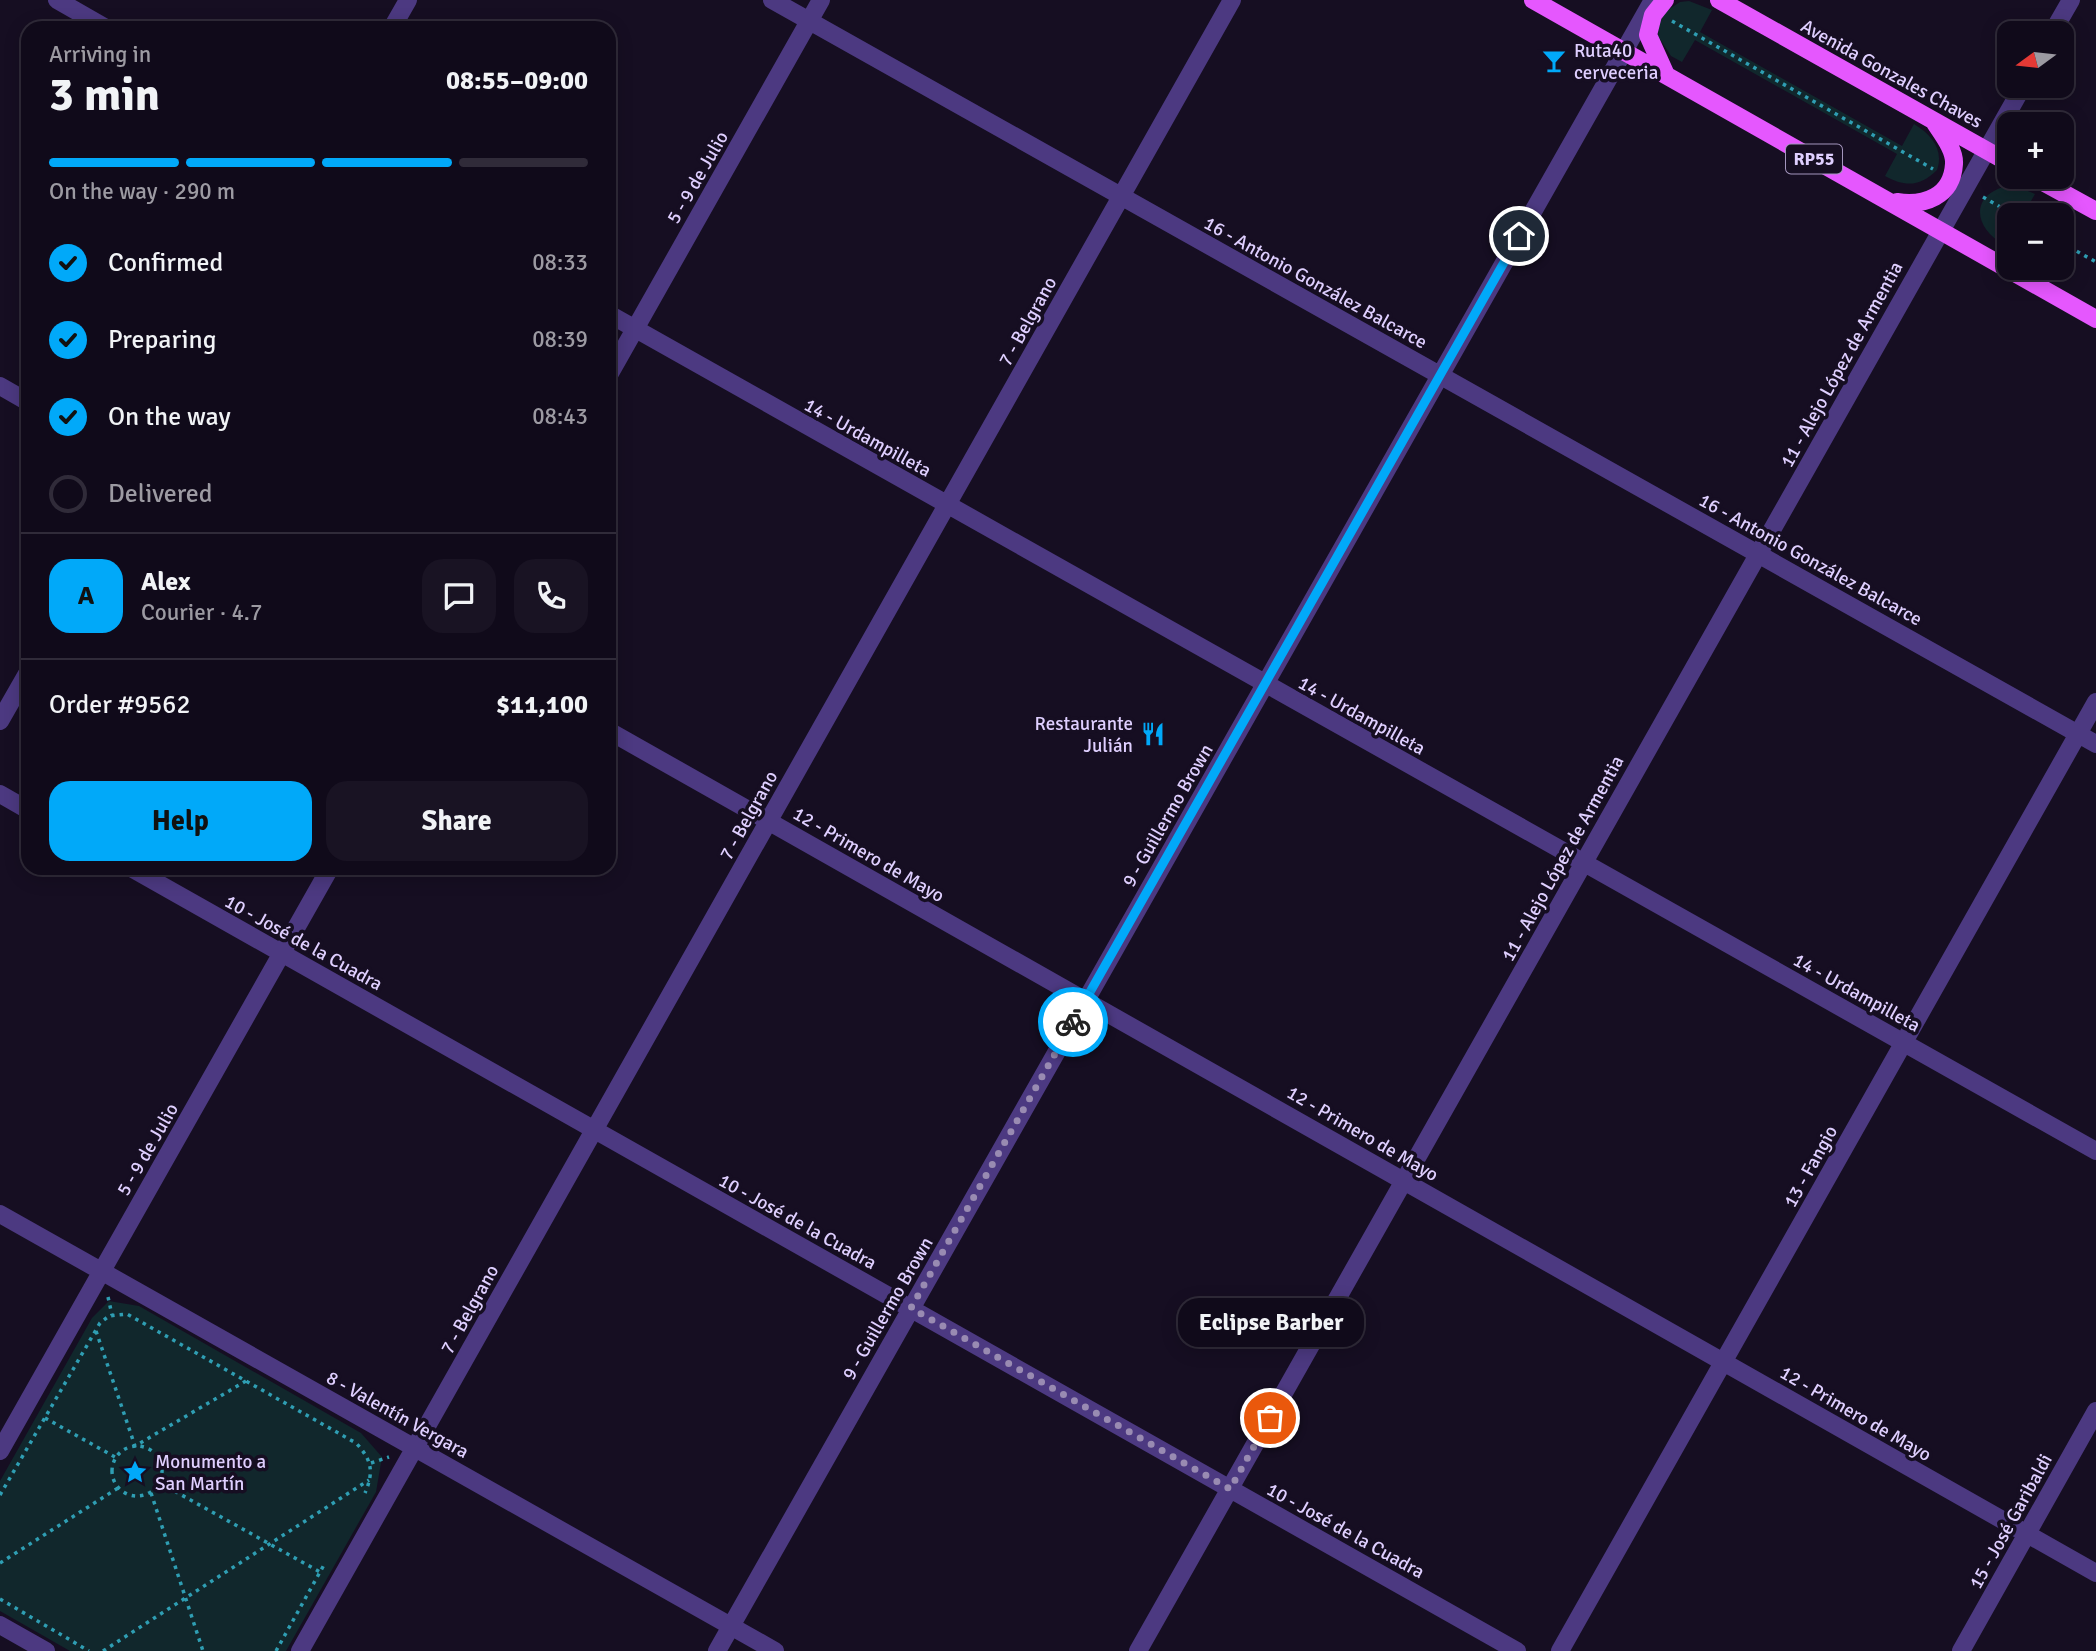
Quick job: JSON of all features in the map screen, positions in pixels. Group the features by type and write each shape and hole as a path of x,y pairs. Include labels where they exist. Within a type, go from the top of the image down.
{"main road":[{"name":"RP55","path":"1533,0 2096,319"},
{"name":"Avenida Gonzales Chaves","path":"1718,0 1997,156"},
{"path":"1658,4 1648,35 1667,76"},
{"path":"1887,200 1915,205 1935,200 1957,183 1948,143 1933,120"},
{"path":"2056,189 2096,211"}],"street":[{"path":"57,0 94,21"},
{"path":"396,21 408,0"},
{"name":"16 - Antonio González Balcarce","path":"772,0 2096,744"},
{"name":"5 - 9 de Julio","path":"616,363 821,0"},
{"name":"7 - Belgrano","path":"300,1651 1232,0"},
{"path":"2059,21 2071,0"},
{"name":"9 - Guillermo Brown","path":"717,1651 1623,51 1658,4"},
{"name":"11 - Alejo López de Armentia","path":"1138,1651 1941,231 1957,183 1986,150 2016,98"},
{"name":"14 - Urdampilleta","path":"616,318 2096,1151"},
{"path":"0,386 21,398"},
{"path":"0,721 21,684"},
{"name":"13 - Fangio","path":"1560,1651 2096,702"},
{"name":"12 - Primero de Mayo","path":"616,735 2096,1573"},
{"path":"0,794 21,806"},
{"name":"10 - José de la Cuadra","path":"143,875 1517,1651"},
{"name":"5 - 9 de Julio","path":"0,1451 326,875"},
{"name":"8 - Valentín Vergara","path":"0,1214 775,1651"},
{"name":"15 - José Garibaldi","path":"1961,1651 2096,1411"},
{"path":"0,1625 46,1651"}],"path":[{"path":"1658,4 1997,205"},
{"path":"2074,250 2096,262"},
{"path":"0,1495 96,1330 109,1316 127,1314 356,1443 371,1464 370,1479 360,1502"},
{"path":"96,1330 135,1446"},
{"path":"135,1446 152,1450 158,1456 163,1472 160,1483 151,1493 135,1497 118,1488 112,1476 116,1457 127,1448 135,1446 246,1381"},
{"path":"45,1418 116,1457"},
{"path":"103,1651 370,1479"},
{"path":"160,1483 320,1572"},
{"path":"0,1563 118,1488"},
{"path":"151,1493 203,1651"},
{"path":"276,1651 327,1560"},
{"path":"0,1600 89,1651"}],"green space":[{"path":"1689,1 1712,10 1700,32 1902,146 1914,124 1920,128 1931,138 1938,150 1937,170 1918,182 1892,180 1885,176 1897,154 1695,40 1682,62 1671,56 1658,36 1660,15 1680,2"},
{"path":"1999,189 2023,189 2035,194 2030,203 1997,203 1997,240 1981,220 1980,210 1989,194"},
{"path":"109,1301 139,1306 361,1433 382,1457 376,1492 286,1651 70,1651 0,1611 0,1481 92,1318"}],"way so far":[{"path":"1073,1022 911,1308 1230,1489 1270,1418"}],"place":[{"name":"Ruta40 cerveceria","path":"1554,61"},
{"name":"Restaurante Julián","path":"1153,734"},
{"name":"Eclipse Barber","path":"1270,1418"},
{"name":"Monumento a San Martín","path":"135,1472"}],"route":[{"path":"1073,1022 1519,236"}]}
